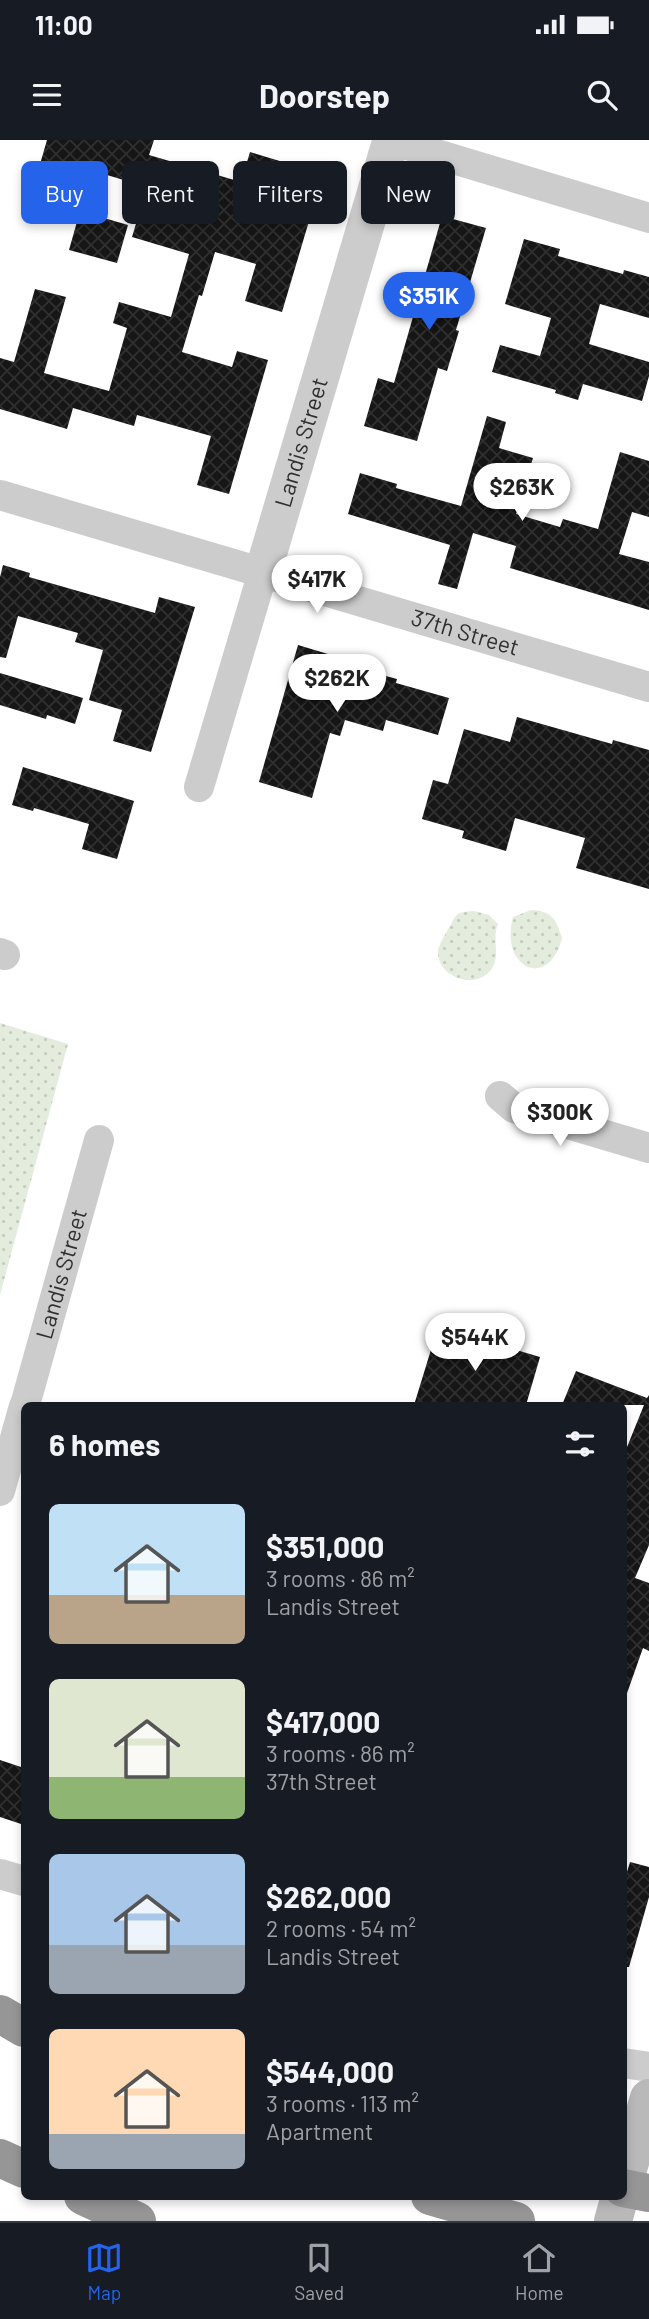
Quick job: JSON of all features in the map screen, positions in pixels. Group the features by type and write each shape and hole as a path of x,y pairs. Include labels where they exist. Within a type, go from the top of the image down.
{"highway":[{"path":"0,1992 21,1998"},
{"path":"0,2014 21,2026"},
{"path":"0,2158 21,2168"},
{"path":"627,2177 649,2193"},
{"path":"92,2200 137,2221"},
{"path":"444,2200 516,2221"}],"main road":[{"path":"627,2173 649,2098"},
{"path":"613,2221 619,2200"}],"street":[{"path":"390,140 649,218"},
{"name":"Landis Street","path":"199,787 390,140"},
{"name":"37th Street","path":"0,495 649,687"},
{"path":"500,1096 514,1108 649,1147"},
{"name":"Landis Street","path":"26,1402 99,1140"},
{"name":"Landis Street","path":"0,1491 21,1420"},
{"path":"0,1874 21,1880"},
{"path":"627,2064 649,2067"}],"shaded area":[{"path":"531,910 544,912 552,917 562,938 556,954 547,964 537,968 527,967 519,960 513,949 511,935 513,917"},
{"path":"474,911 489,915 498,924 495,936 496,954 490,971 475,980 466,980 443,968 438,951 456,916 462,912"},
{"path":"0,1023 68,1044 0,1295"}],"building":[{"path":"47,140 154,140 149,155 169,161 122,161 122,180 108,175 108,161 41,161"},
{"path":"250,152 280,161 247,161"},
{"path":"219,176 233,180 233,224 308,224 282,312 245,301 256,264 215,252 182,352 232,367 237,351 268,360 229,494 197,485 211,436 137,415 134,426 73,408 67,429 0,409 0,358 14,362 35,289 66,297 44,373 109,391 127,328 113,323 119,302 171,317 189,254 132,237 136,224 219,224"},
{"path":"108,219 128,225 117,263 69,250 76,224 108,224"},
{"path":"455,220 486,228 456,330 459,331 447,371 438,368 417,441 364,426 378,378 394,383 440,224 455,224"},
{"path":"524,239 560,249 558,256 623,274 624,270 649,277 649,318 600,304 589,344 649,362 649,376 642,401 583,384 578,400 555,393 556,390 492,372 500,345 540,356 551,318 505,304"},
{"path":"487,416 506,422 499,448 533,458 516,514 560,527 563,519 598,529 620,452 649,461 649,517 632,512 619,554 649,562 649,610 510,568 516,546 473,533 457,589 438,584 450,545 348,514 360,473 397,484 396,488 461,506"},
{"path":"3,565 30,573 29,577 155,613 159,597 195,607 151,752 113,741 122,710 89,700 103,650 75,642 78,633 18,616 6,658 0,657 0,577"},
{"path":"298,645 361,664 360,669 397,679 396,683 449,698 438,735 386,720 383,731 345,720 340,736 330,733 312,798 259,782"},
{"path":"0,673 83,698 75,724 47,715 46,719 0,705"},
{"path":"517,717 612,744 613,740 649,750 649,889 576,868 585,838 515,818 506,851 462,838 464,831 422,819 433,780 448,784 464,729 510,742"},
{"path":"23,767 134,801 117,859 82,849 89,824 34,808 33,811 12,805"},
{"path":"438,1327 540,1357 527,1402 415,1402"},
{"path":"576,1371 647,1398 649,1395 649,1545 635,1578 649,1583 649,1651 643,1648 627,1693 627,1447 644,1405 627,1405 627,1402 563,1402"},
{"path":"0,1760 21,1767 21,1824 0,1817"},
{"path":"630,1862 649,1867 649,1897 629,1967 627,1967 627,1872"}]}
